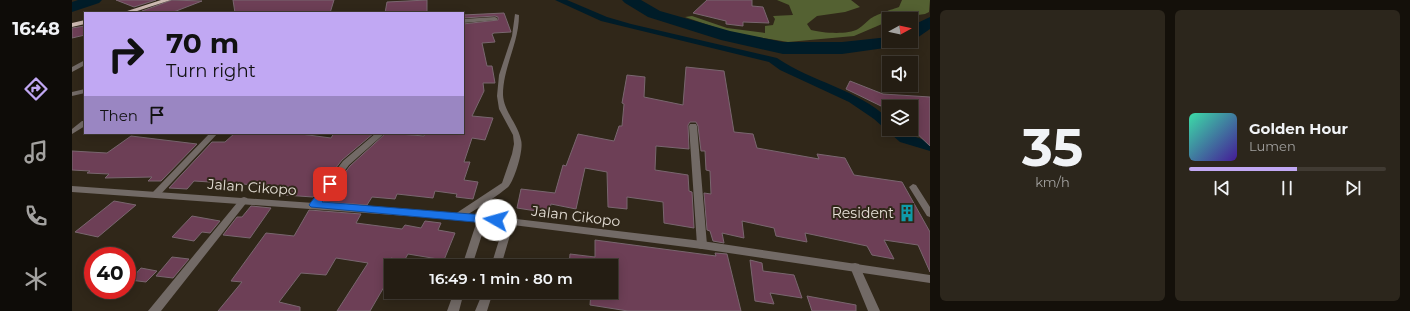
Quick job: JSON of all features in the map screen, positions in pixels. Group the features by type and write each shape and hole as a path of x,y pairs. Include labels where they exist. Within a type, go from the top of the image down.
{"highway":[{"path":"134,12 168,0"},
{"path":"72,25 84,22"}],"street":[{"path":"458,216 505,185 518,149 518,140 504,116 500,95 500,84 516,36 517,14"},
{"path":"464,21 495,19"},
{"path":"72,70 84,63"},
{"path":"72,94 84,91"},
{"path":"72,132 84,124"},
{"path":"693,126 702,245"},
{"path":"156,194 213,134"},
{"path":"314,205 346,163 380,134"},
{"path":"913,187 930,214"},
{"name":"Jalan Cikopo","path":"72,189 482,218 702,245 930,279"},
{"path":"154,311 244,200"},
{"path":"469,259 482,218"},
{"path":"498,259 509,222"},
{"path":"855,268 874,311"},
{"path":"453,311 457,299"},
{"path":"481,311 485,299"}],"green space":[{"path":"777,0 851,0 860,7 845,12 817,16 807,24 811,30 835,33 854,31 872,17 882,13 882,24 854,36 788,42 732,33 685,17 692,16 727,28 765,33 765,26 773,25 775,19 773,16 793,15 789,5"},
{"path":"902,0 930,0 929,12 918,15 918,12 884,12 899,7"}],"building":[{"path":"116,0 156,0 134,7"},
{"path":"172,0 202,1 174,12 142,11"},
{"path":"233,0 334,0 330,12 235,12"},
{"path":"427,0 427,12 385,12 387,2"},
{"path":"707,0 752,0 752,6 763,7 769,23 743,22 743,26 726,24 726,21 693,13"},
{"path":"504,13 511,32 494,33 492,34 495,42 482,43 487,66 492,66 495,83 483,83 484,91 472,116 493,118 485,140 472,138 464,162 470,162 464,180 478,182 473,199 456,197 457,194 435,191 433,198 397,194 395,199 372,197 367,205 323,202 350,166 385,134 424,136 425,134 464,134 464,24 498,20 498,17 464,18 464,15"},
{"path":"84,26 84,35 72,38 72,28"},
{"path":"686,67 724,71 734,132 753,134 757,148 819,159 817,154 845,158 854,175 902,182 930,232 930,272 918,245 884,240 894,259 872,255 867,246 805,233 807,242 776,236 774,228 742,221 744,238 722,233 724,243 713,241 710,231 707,230 704,193 711,194 710,171 706,170 705,151 701,151 698,126 696,122 690,122 688,125 689,149 656,146 655,170 688,175 689,191 692,192 694,228 664,223 663,202 627,197 627,209 608,207 607,172 585,168 576,209 551,204 549,213 517,208 521,189 555,193 563,165 566,166 578,134 614,141 619,126 622,126 624,104 622,103 627,75 645,77 644,97 683,105"},
{"path":"850,81 883,94 930,97 930,146 918,135 918,100 882,100 882,107 846,89"},
{"path":"234,134 301,134 331,138 333,134 373,134 342,160 313,197 284,195 290,187 194,181 187,189 169,188 212,142 225,142"},
{"path":"131,136 197,144 161,181 148,181 152,177 105,178 109,174 87,173 90,171 72,170 72,151 107,153"},
{"path":"114,201 136,205 98,237 75,232"},
{"path":"251,206 271,208 250,238 223,235 237,217 242,217"},
{"path":"309,210 361,214 356,223 402,229 405,225 421,228 425,221 441,223 438,230 455,233 444,259 408,254 405,259 384,259 384,287 370,311 337,311 368,263 336,258 326,275 301,273 279,302 300,307 300,311 218,311 242,282 231,281 266,233 294,236"},
{"path":"192,216 220,221 210,233 202,232 194,241 172,237"},
{"path":"595,240 716,256 715,253 727,254 741,311 628,311 590,305 590,299 618,299 618,259 570,259 570,254 595,257"},
{"path":"172,257 189,259 173,278 156,276"},
{"path":"750,260 762,263 763,271 794,275 802,298 770,293 774,304 755,301"},
{"path":"141,268 157,271 146,282 136,281 136,273"},
{"path":"807,296 856,305 856,311 812,311"}],"waterway":[{"path":"72,7 94,0"},
{"path":"559,0 604,19 773,60 784,68 840,92 882,119"},
{"path":"630,0 654,14 727,36 783,48 842,48 882,43"},
{"path":"918,30 930,22"},
{"path":"900,136 930,147"}],"place":[{"name":"Resident","path":"907,213"}],"route":[{"path":"330,184 314,205 496,220"}]}
